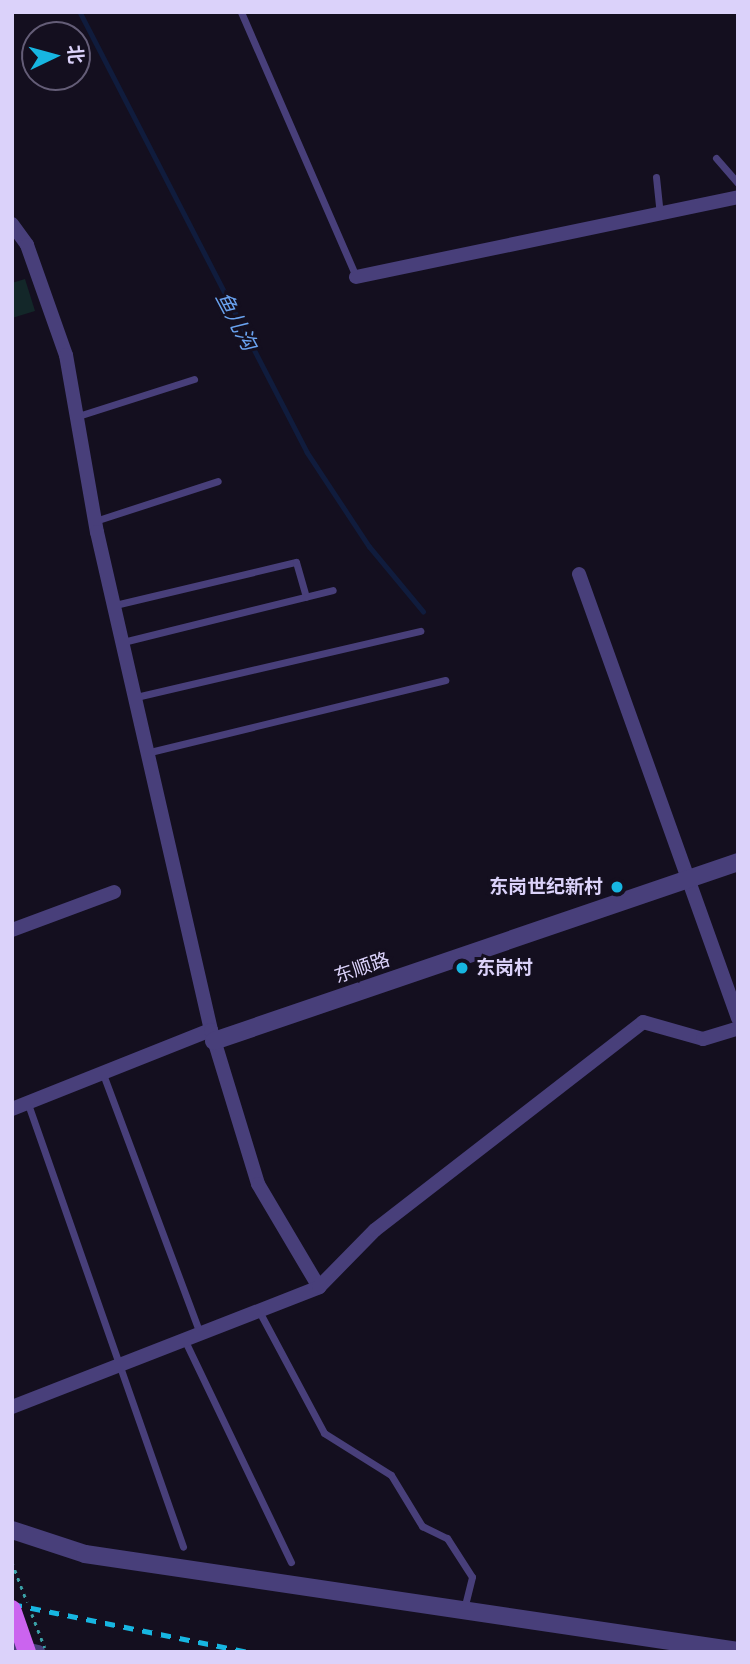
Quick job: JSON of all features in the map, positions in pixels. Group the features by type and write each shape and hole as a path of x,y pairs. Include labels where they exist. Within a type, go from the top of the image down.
{"main road":[{"path":"12,1609 27,1652"}],"street":[{"path":"356,277 738,197"},
{"path":"12,224 57,326 95,521 213,1036 258,1184 319,1287"},
{"path":"579,574 738,1018"},
{"name":"东顺路","path":"12,1109 213,1036 738,862"},
{"path":"12,930 114,892"},
{"path":"12,1407 121,1369 319,1287 375,1230 643,1022 703,1039 738,1028"},
{"path":"12,1530 85,1554 738,1651"},
{"path":"12,1646 38,1652"}],"lane":[{"path":"241,12 356,277"},
{"path":"716,158 738,183"},
{"path":"656,177 660,213"},
{"path":"74,417 194,379"},
{"path":"95,521 218,481"},
{"path":"115,605 296,562 306,597"},
{"path":"122,642 333,590"},
{"path":"136,697 421,631"},
{"path":"150,752 445,680"},
{"path":"103,1074 201,1337"},
{"path":"27,1104 183,1547"},
{"path":"260,1313 324,1433 391,1475 422,1526 447,1538 472,1577 464,1609"},
{"path":"186,1343 291,1562"}],"green space":[{"path":"25,279 35,311 12,318 12,283"}],"waterway":[{"name":"鱼儿沟","path":"80,12 307,452 369,546 423,611"}],"railway":[{"path":"12,1604 248,1652"}],"place":[{"name":"东岗世纪新村","path":"617,887"},
{"name":"东岗村","path":"462,968"}]}
